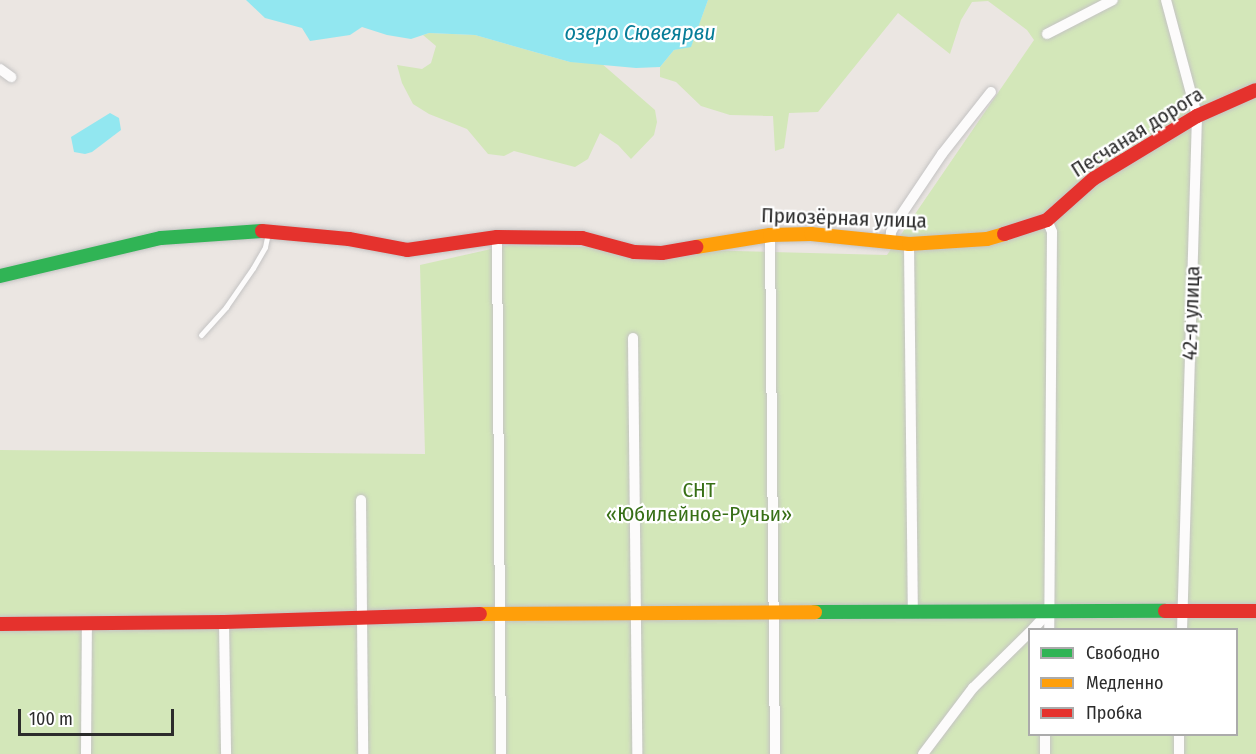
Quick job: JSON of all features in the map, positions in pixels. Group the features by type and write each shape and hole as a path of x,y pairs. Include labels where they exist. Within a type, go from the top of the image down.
{"street":[{"path":"1047,34 1113,0"},
{"name":"42-я улица","path":"1166,0 1197,116 1182,628"},
{"path":"0,69 11,77"},
{"name":"Песчаная дорога","path":"1047,220 1093,179 1197,116 1256,90"},
{"path":"890,242 894,227 942,153 992,92"},
{"path":"1047,220 1052,232 1049,628"},
{"name":"Приозёрная улица","path":"0,276 161,238 268,231 306,233 407,250 497,237 582,238 634,252 662,253 770,235 811,234 909,244 987,239 1047,220"},
{"path":"770,235 775,754"},
{"path":"497,237 501,754"},
{"path":"909,244 913,610"},
{"path":"633,338 637,754"},
{"path":"361,500 363,754"},
{"path":"0,624 224,622 500,613 774,613 913,610 1256,611"},
{"path":"1034,628 1049,612"},
{"path":"86,754 87,622"},
{"path":"224,622 226,754"},
{"path":"925,753 973,688 1028,634"},
{"path":"1045,754 1046,736"},
{"path":"1179,736 1179,754"}],"lane":[{"path":"201,335 226,307 253,267 264,248 268,231"}],"green space":[{"name":"СНТ «Юбилейное-Ручьи»","path":"708,0 1256,0 1256,754 0,754 0,450 425,454 420,265 509,245 887,255 1034,40 1027,30 988,1 972,2 961,20 950,54 898,13 818,112 789,113 784,148 775,151 773,116 730,115 701,106 676,82 660,77 660,67 674,50 691,46"},
{"path":"429,33 475,35 570,62 601,63 655,110 657,122 654,135 631,159 618,145 600,133 588,159 575,167 514,151 504,156 488,154 467,129 429,114 413,104 402,83 397,65 422,69 431,63 436,46 423,35"}],"water":[{"name":"озеро Сювеярви","path":"246,0 708,0 691,47 674,50 660,67 636,68 570,62 475,35 429,33 411,39 387,35 362,27 350,35 310,41 302,28 265,18"},
{"path":"110,113 119,118 121,130 92,152 85,154 74,152 71,137"}],"traffic: fast":[{"path":"0,276 161,238 262,231"},
{"path":"815,612 1165,611"}],"traffic: slow":[{"path":"696,247 770,235 811,234 909,244 987,239 1004,234"},
{"path":"480,614 815,612"}],"traffic: jam":[{"path":"1004,234 1047,220 1093,179 1197,116 1256,90"},
{"path":"262,231 349,239 407,250 497,237 582,238 634,252 662,253 696,247"},
{"path":"1165,611 1256,611"},
{"path":"0,624 224,622 480,614"}]}
